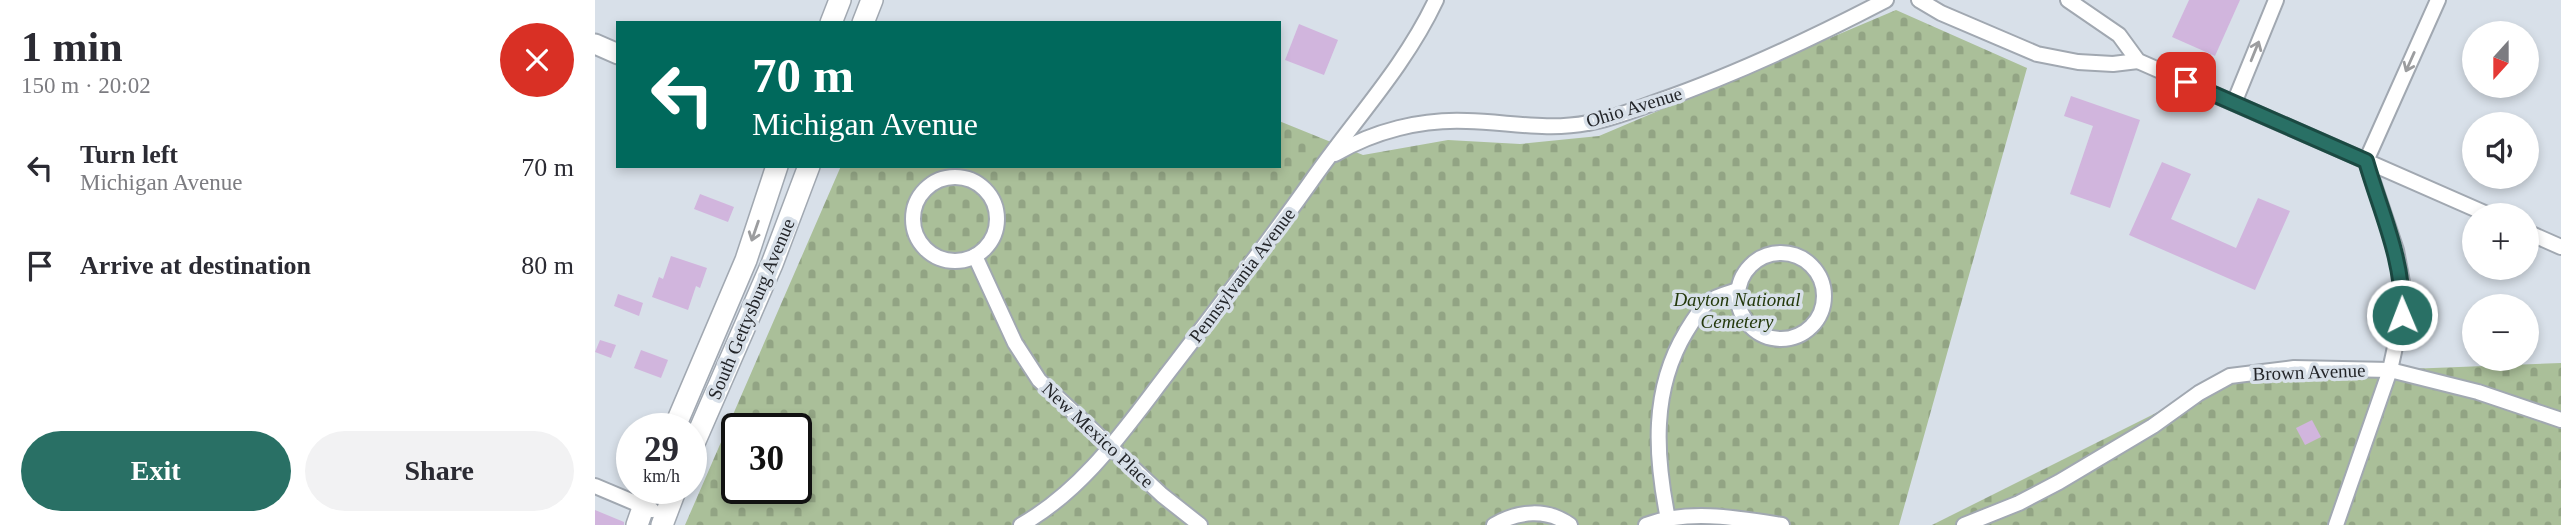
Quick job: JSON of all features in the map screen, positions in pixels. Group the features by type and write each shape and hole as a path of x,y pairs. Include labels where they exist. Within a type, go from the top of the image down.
{"main road":[{"path":"832,21 840,0"},
{"path":"864,21 872,0"},
{"name":"South Gettysburg Avenue","path":"681,413 745,260 777,168"},
{"name":"South Gettysburg Avenue","path":"707,414 768,275 808,168"}],"street":[{"name":"Pennsylvania Avenue","path":"1021,525 1075,487 1111,447 1402,62 1436,0"},
{"name":"Ohio Avenue","path":"1328,159 1365,138 1431,122 1467,121 1551,127 1603,120 1714,80 1798,44 1887,0"},
{"path":"1919,0 1941,13 2037,54 2078,62 2113,64 2138,61"},
{"path":"2068,0 2119,35 2138,61 2462,203"},
{"path":"2234,103 2276,0"},
{"path":"2336,525 2390,370 2400,328 2402,282 2396,250 2366,161 2438,0"},
{"path":"595,44 616,53"},
{"path":"952,177 967,179 979,185 993,201 997,222 994,236 986,248 975,257 949,260 936,256 925,248 918,238 914,212 927,189 939,181 952,177"},
{"path":"2539,237 2561,247"},
{"path":"1772,253 1785,253 1798,256 1814,267 1823,284 1825,300 1818,320 1802,334 1792,338 1771,338 1761,334 1745,320 1738,301 1738,290 1749,266 1759,258 1772,253"},
{"name":"New Mexico Place","path":"975,257 1015,343 1039,380 1162,495 1200,525"},
{"path":"1668,519 1660,473 1658,421 1669,369 1682,338 1710,300 1738,290"},
{"name":"Brown Avenue","path":"1964,525 2019,503 2059,482 2230,376 2294,368 2390,370 2478,392 2561,420"},
{"path":"595,486 643,506 664,520"},
{"path":"1494,525 1518,515 1538,513 1554,516 1570,525"},
{"path":"1646,525 1693,516 1782,525"}],"green space":[{"name":"Dayton National Cemetery","path":"1896,10 2027,68 1899,525 685,525 694,504 707,504 707,474 721,442 721,504 812,504 812,413 734,413 840,168 1281,168 1281,122 1363,155 1448,140 1520,144 1599,136"},
{"path":"2561,363 2561,525 1932,525 2230,376 2462,367 2462,371 2539,371 2539,364"}],"building":[{"path":"2189,0 2240,0 2215,56 2172,37"},
{"path":"1299,24 1338,40 1324,75 1285,60"},
{"path":"2071,96 2140,120 2110,208 2070,194 2093,126 2064,116"},
{"path":"2162,162 2191,174 2171,219 2236,248 2258,198 2290,211 2255,290 2129,235"},
{"path":"700,194 734,207 728,222 694,209"},
{"path":"671,256 707,268 700,288 696,286 688,310 652,297 659,277 663,279"},
{"path":"618,294 643,303 639,316 614,306"},
{"path":"600,340 616,345 611,358 595,352"},
{"path":"641,350 668,360 661,378 634,368"},
{"path":"2312,420 2321,437 2305,445 2296,428"},
{"path":"595,510 624,522 624,525 595,525"}],"route":[{"path":"2186,82 2366,161 2396,250 2402,282 2402,315"}]}
